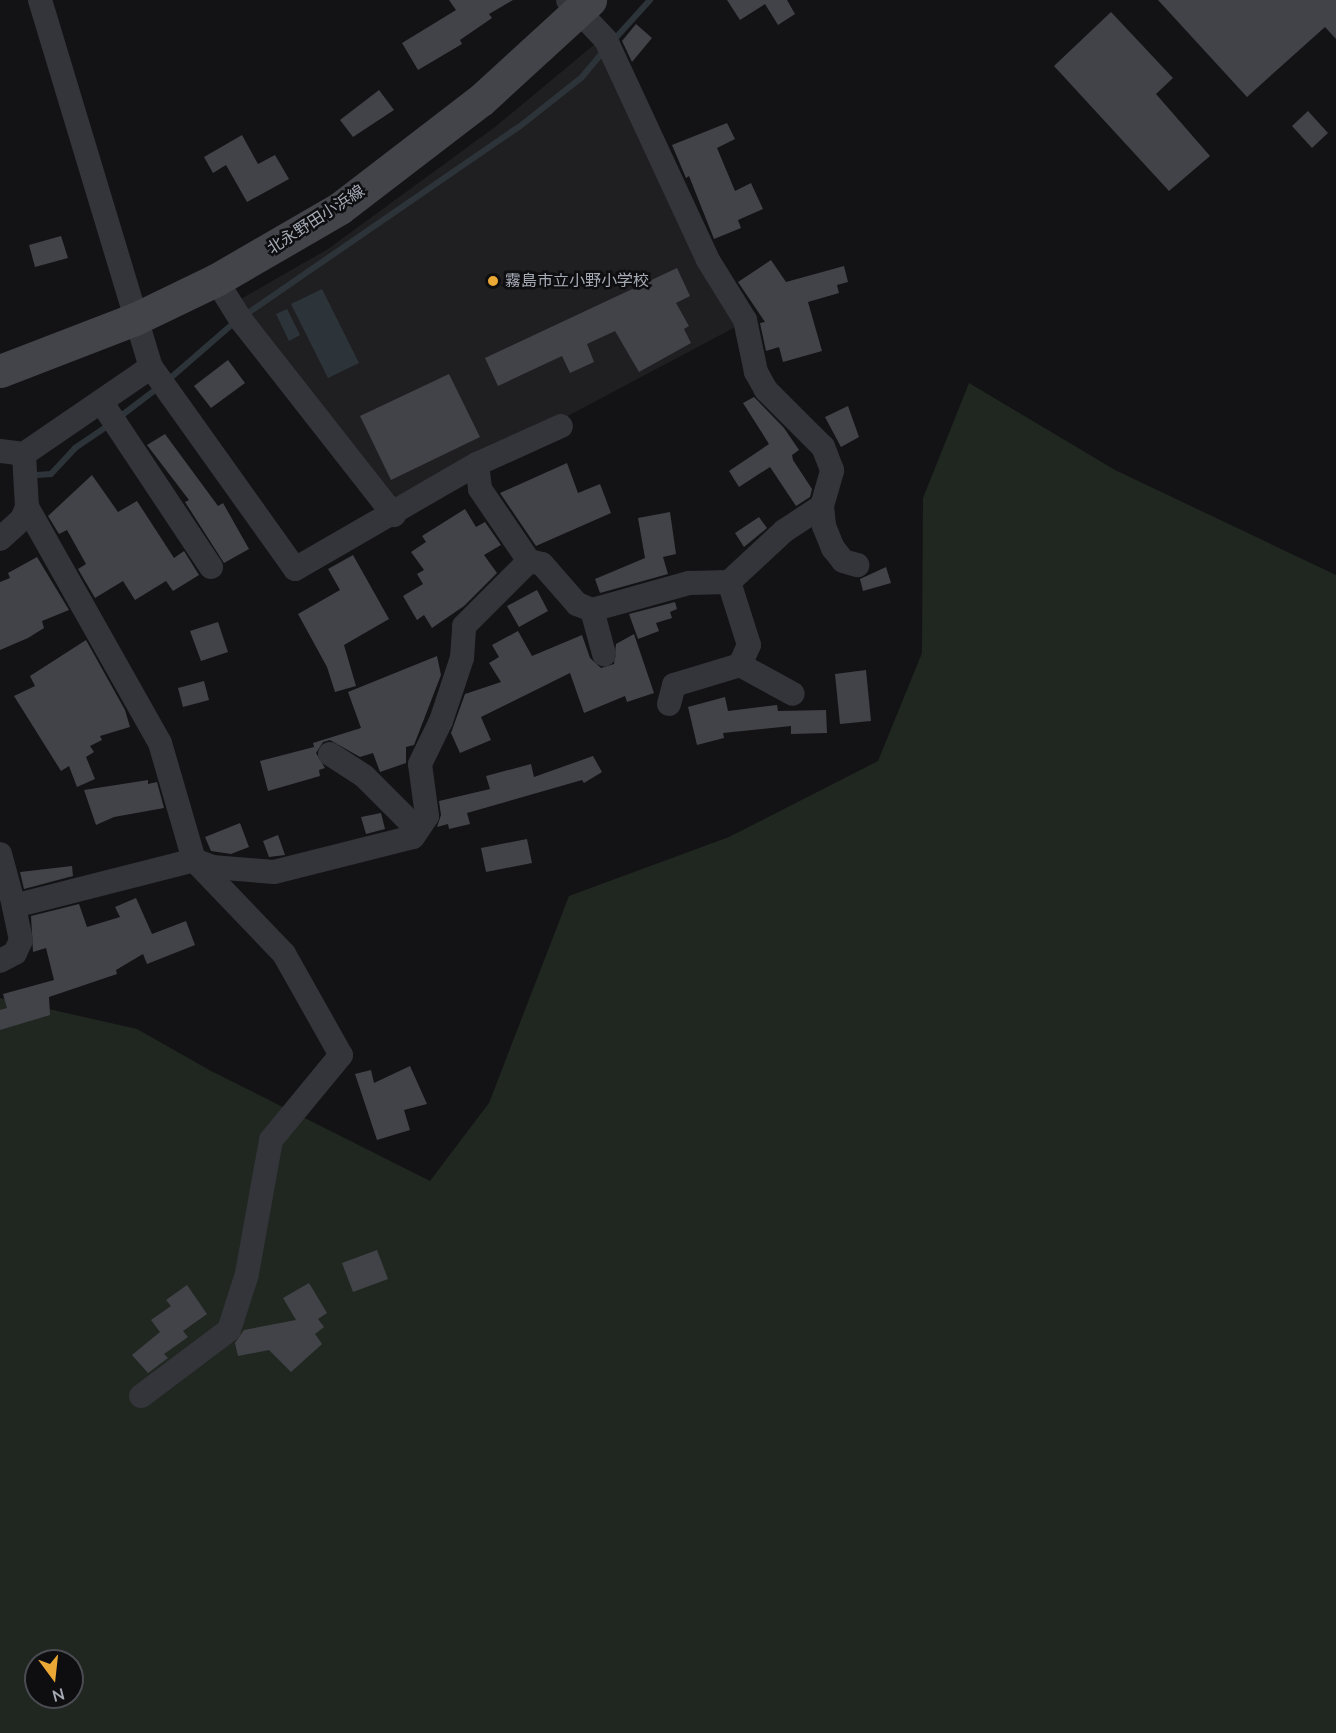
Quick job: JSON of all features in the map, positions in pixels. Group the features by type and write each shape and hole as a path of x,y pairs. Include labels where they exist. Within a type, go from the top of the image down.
{"main road":[{"name":"北永野田小浜線","path":"0,371 135,319 229,302 340,208 481,100 579,4"}],"street":[{"path":"40,0 135,319 160,379 295,569 394,515 477,464 561,426"},
{"path":"579,4 610,49 708,260 745,320 756,372 766,390 823,447 832,470 822,506 825,526 833,548 843,561 857,565"},
{"path":"229,302 394,515"},
{"path":"141,1396 230,1330 247,1274 271,1140 341,1055 284,954 194,860 160,743 27,504 16,459 105,407 160,379"},
{"path":"105,407 211,567"},
{"path":"477,464 480,489 529,561 542,564 576,604 592,610 689,583 729,582 784,531 822,506"},
{"path":"0,539 22,519 27,504"},
{"path":"6,888 194,860 212,867 274,873 413,837 427,816 420,764 441,721 462,658 464,626 529,561"},
{"path":"729,582 749,645 740,665"},
{"path":"592,610 604,654"},
{"path":"669,704 674,685 740,665 793,694"},
{"path":"330,754 364,776 418,830"},
{"path":"0,854 6,888 21,940 15,953 0,961"}],"shaded area":[{"name":"霧島市立小野小学校","path":"601,39 741,324 485,460 391,503 234,303 328,249 495,127"},
{"path":"322,289 359,363 328,378 291,304"},
{"path":"287,309 300,335 289,341 276,314"},
{"path":"969,383 1115,470 1336,575 1336,1733 0,1733 0,998 137,1029 211,1071 430,1181 489,1103 569,896 729,837 878,761 922,653 923,498"}],"building":[{"path":"449,0 513,0 489,14 492,18 460,40 462,44 418,70 402,43 456,10"},
{"path":"727,0 787,0 795,14 778,25 765,4 740,20"},
{"path":"1158,0 1336,0 1336,39 1325,27 1247,97"},
{"path":"1111,12 1173,78 1156,94 1210,156 1169,191 1054,66"},
{"path":"636,24 652,38 632,62 622,41"},
{"path":"379,90 394,110 353,137 340,120"},
{"path":"1308,111 1328,133 1312,148 1292,126"},
{"path":"727,123 735,139 717,148 735,191 751,183 763,209 738,220 741,228 714,239 689,176 686,178 672,145"},
{"path":"242,135 258,164 275,155 289,179 247,202 226,165 213,173 204,157"},
{"path":"61,236 68,258 35,267 29,245"},
{"path":"771,260 786,282 844,266 848,282 837,285 839,293 808,302 822,351 783,362 779,347 766,351 760,323 765,322 738,282"},
{"path":"677,268 690,296 676,303 689,326 684,329 691,343 639,372 615,331 587,344 594,362 570,373 562,356 498,386 485,358"},
{"path":"228,360 245,383 211,408 194,386"},
{"path":"449,374 480,437 391,480 360,416"},
{"path":"754,397 784,428 799,450 792,455 793,460 812,489 810,497 796,506 770,467 739,487 729,471 769,444 743,403"},
{"path":"848,406 859,437 841,447 825,417"},
{"path":"165,434 218,506 223,503 249,549 224,563 185,502 189,500 147,445"},
{"path":"567,463 578,493 600,484 611,513 536,546 500,493"},
{"path":"92,475 118,512 137,501 174,558 184,551 199,575 173,591 166,581 135,600 123,581 95,598 78,569 86,564 67,530 59,534 48,516"},
{"path":"465,509 476,527 485,522 501,545 484,555 497,573 464,606 432,628 424,615 417,620 403,596 423,584 417,574 424,570 411,552 426,542 422,536"},
{"path":"670,512 676,554 663,557 668,574 600,593 595,579 645,558 638,518"},
{"path":"759,517 767,528 744,547 735,533"},
{"path":"353,555 389,619 344,645 356,686 335,692 327,667 298,614 340,590 328,569"},
{"path":"37,557 69,610 42,621 44,628 0,650 0,582 10,578 8,573"},
{"path":"886,567 891,583 863,591 860,579"},
{"path":"537,590 548,611 519,627 507,606"},
{"path":"675,602 677,609 670,612 672,618 656,623 659,631 638,639 629,614"},
{"path":"218,622 228,652 201,661 190,631"},
{"path":"518,631 532,656 582,635 590,658 601,668 614,664 616,644 634,634 654,693 627,702 625,696 584,713 570,673 481,717 491,740 460,753 451,733 465,694 501,682 489,663 499,657 492,645"},
{"path":"86,640 125,710 130,727 100,736 102,740 90,746 94,752 86,757 95,779 77,787 69,766 61,771 14,696 35,686 30,676"},
{"path":"437,656 441,675 414,745 406,747 406,763 380,772 373,753 360,757 330,740 323,742 316,753 325,768 319,770 320,776 268,791 260,761 314,747 313,743 361,728 348,692"},
{"path":"866,670 871,721 840,724 835,674"},
{"path":"204,681 209,700 183,707 178,688"},
{"path":"725,697 728,711 777,705 778,711 826,710 827,733 791,734 791,726 723,733 724,738 697,745 688,707"},
{"path":"593,756 602,772 584,783 582,780 467,813 470,824 449,829 448,824 437,827 441,815 439,801 490,789 486,776 531,764 534,777"},
{"path":"148,780 148,784 157,782 164,808 114,817 96,825 84,790"},
{"path":"381,813 385,829 366,834 361,817"},
{"path":"240,823 249,847 231,854 211,851 205,837"},
{"path":"278,835 285,855 269,857 263,841"},
{"path":"527,839 532,863 486,872 481,848"},
{"path":"72,866 73,876 24,889 20,872"},
{"path":"136,898 152,934 186,921 195,945 147,964 143,954 116,970 117,974 49,997 50,1015 0,1030 0,1010 7,1008 3,994 54,980 46,948 33,952 31,916 79,904 87,927 120,917 115,907"},
{"path":"410,1066 427,1104 404,1110 410,1130 377,1140 355,1074 371,1070 374,1083"},
{"path":"377,1250 388,1279 353,1292 342,1263"},
{"path":"309,1283 327,1313 318,1319 324,1327 315,1334 322,1344 291,1372 269,1350 238,1356 235,1343 244,1330 296,1320 283,1298"},
{"path":"187,1285 207,1314 183,1331 188,1337 164,1354 168,1358 148,1373 132,1355 160,1332 151,1320 171,1306 166,1300"}],"waterway":[{"path":"612,42 650,0"},
{"path":"245,315 519,127 582,77 605,50"},
{"path":"167,381 236,321"},
{"path":"117,419 159,387"},
{"path":"37,475 51,474 75,448 109,425"}],"place":[{"name":"霧島市立小野小学校","path":"493,281"}]}
